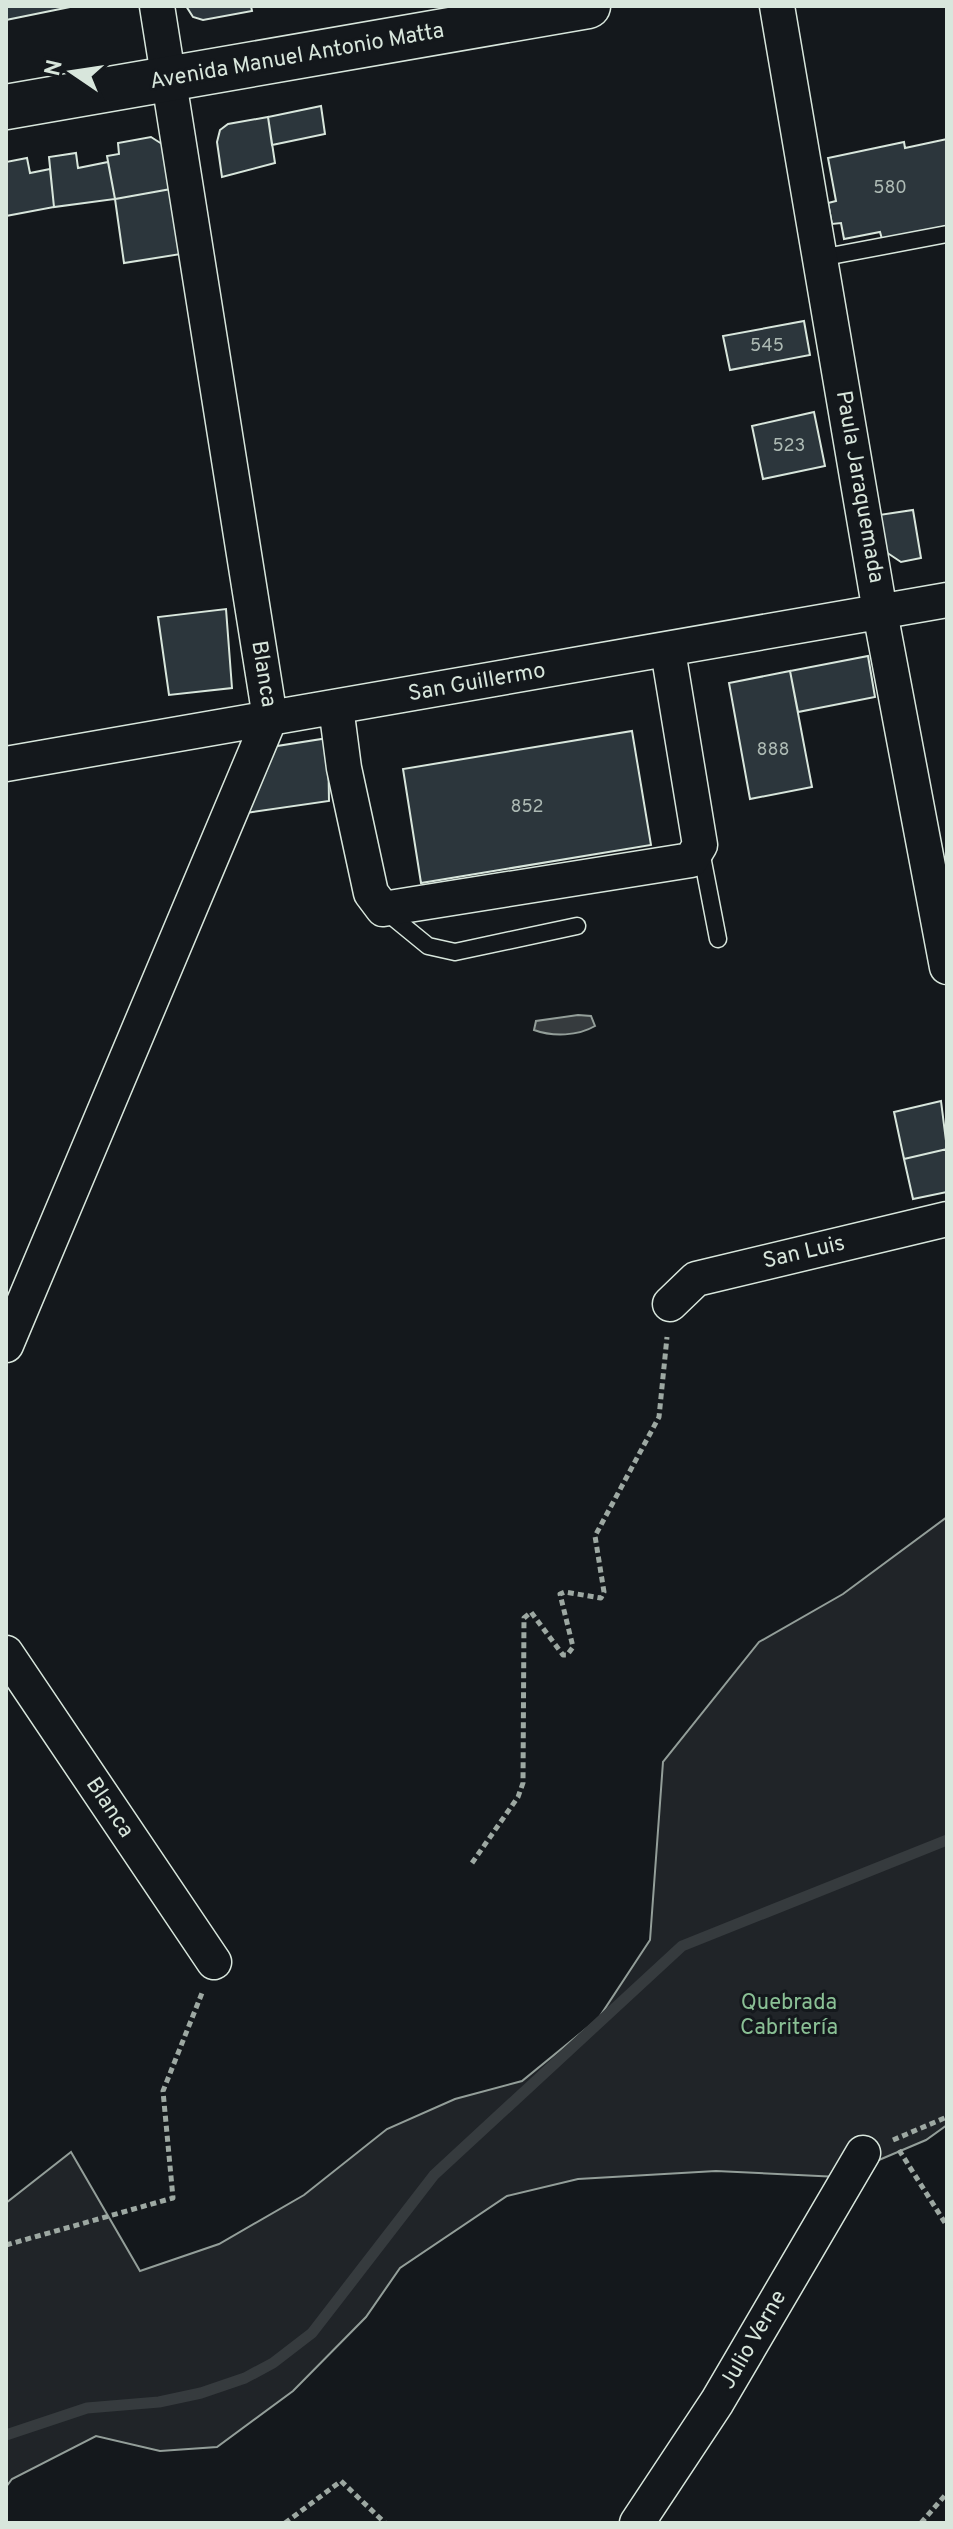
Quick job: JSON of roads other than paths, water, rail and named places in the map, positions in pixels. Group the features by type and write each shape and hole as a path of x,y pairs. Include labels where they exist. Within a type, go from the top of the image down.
{"main road":[{"name":"Avenida Manuel Antonio Matta","path":"6,107 588,6"}],"street":[{"name":"Blanca","path":"6,1345 270,718 157,6"},
{"name":"Paula Jaraquemada","path":"777,6 880,612 947,967"},
{"name":"San Guillermo","path":"6,764 947,600"},
{"path":"336,707 344,768 371,893 383,909 691,860 700,845 668,651"},
{"name":"San Luis","path":"670,1304 696,1279 947,1219"},
{"name":"Blanca","path":"6,1653 214,1962"},
{"name":"Julio Verne","path":"637,2523 717,2402 863,2153"}],"lane":[{"path":"820,258 947,234"},
{"path":"700,845 718,939"},
{"path":"383,909 428,946 455,952 577,926"}],"waterway":[{"name":"Quebrada Cabritería","path":"6,2435 87,2408 159,2402 201,2393 245,2378 273,2363 312,2333 434,2175 682,1946 947,1840"}]}
